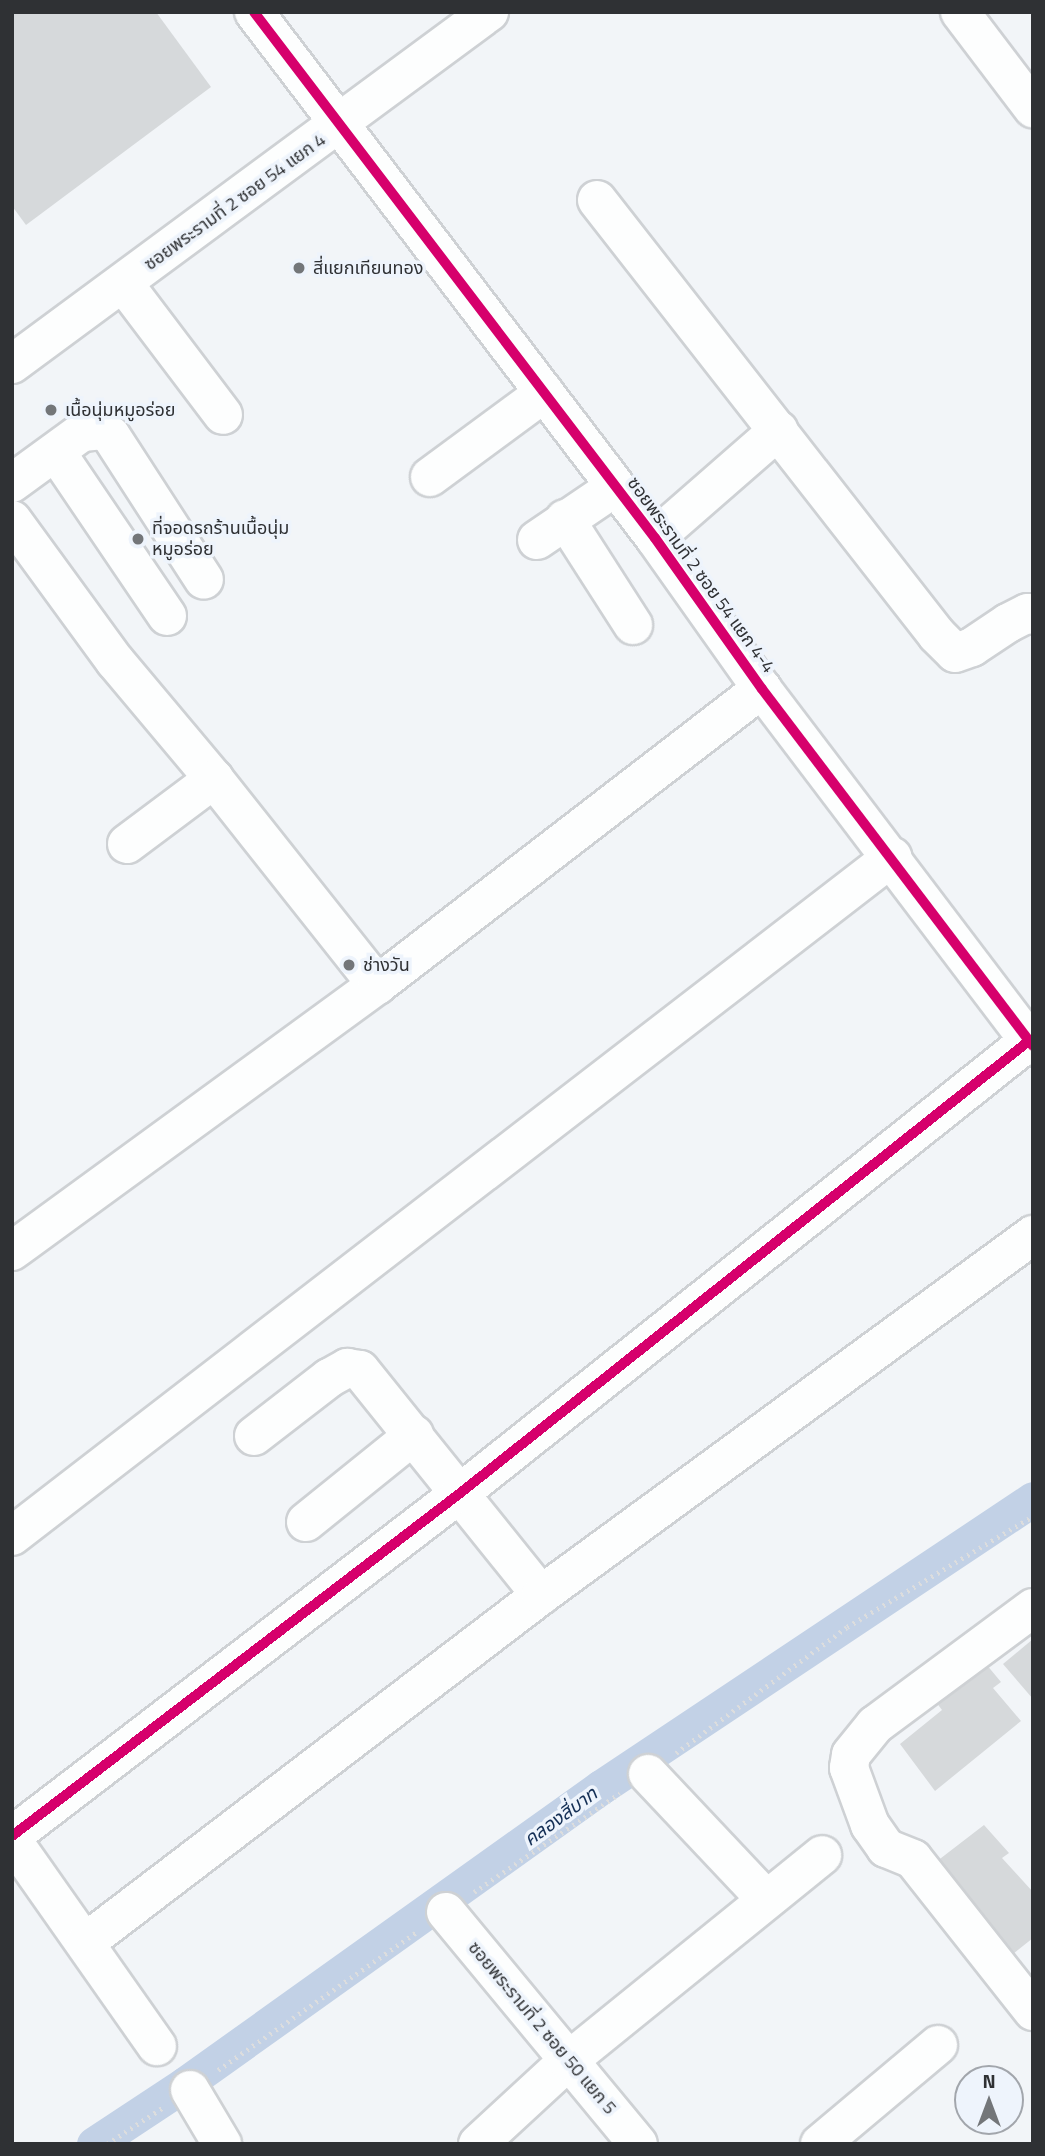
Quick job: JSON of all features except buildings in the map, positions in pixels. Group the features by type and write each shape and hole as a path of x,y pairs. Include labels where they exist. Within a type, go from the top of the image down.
{"street":[{"name":"ซอยพระรามที่ 2 ซอย 54 แยก 4-4","path":"254,12 655,538 762,689 1031,1044"},
{"name":"ซอยพระรามที่ 2 ซอย 54 แยก 4","path":"12,364 342,124 489,12"},
{"path":"960,12 1033,108"},
{"path":"597,200 937,635 956,653 972,647 1028,613 1033,615"},
{"path":"124,284 223,415"},
{"path":"429,477 544,393"},
{"path":"12,483 82,432 104,430 111,436 204,580"},
{"path":"655,538 779,430"},
{"path":"56,452 167,616"},
{"path":"615,487 551,530 633,625"},
{"path":"12,520 115,661 214,779 377,985"},
{"path":"12,1251 377,985 762,689"},
{"path":"127,844 214,779"},
{"path":"12,1536 891,857"},
{"path":"157,2046 12,1838 459,1494 1031,1044"},
{"path":"86,1942 541,1595 1033,1235"},
{"path":"254,1436 329,1378 347,1368 360,1370 541,1595"},
{"path":"306,1522 414,1435"},
{"path":"1033,1608 875,1725 851,1755 849,1768 870,1825 886,1848 913,1859 1033,2011"},
{"path":"648,1774 766,1899"},
{"path":"478,2144 568,2062 822,1855"},
{"name":"ซอยพระรามที่ 2 ซอย 50 แยก 5","path":"446,1912 638,2144"},
{"path":"820,2144 938,2045"},
{"path":"190,2090 222,2144"}],"path":[{"path":"107,2144 190,2090 648,1774 847,1627 1033,1516"}],"waterway":[{"name":"คลองสี่บาท","path":"94,2144 185,2084 601,1787 1033,1499"}],"cycle path":[{"path":"254,12 655,538 762,689 1033,1046"},
{"path":"12,1836 459,1494 1029,1041"}],"place":[{"name":"สี่แยกเทียนทอง","path":"299,268"},
{"name":"เนื้อนุ่มหมูอร่อย","path":"51,410"},
{"name":"ที่จอดรถร้านเนื้อนุ่ม หมูอร่อย","path":"138,539"},
{"name":"ช่างวัน","path":"349,965"}]}
